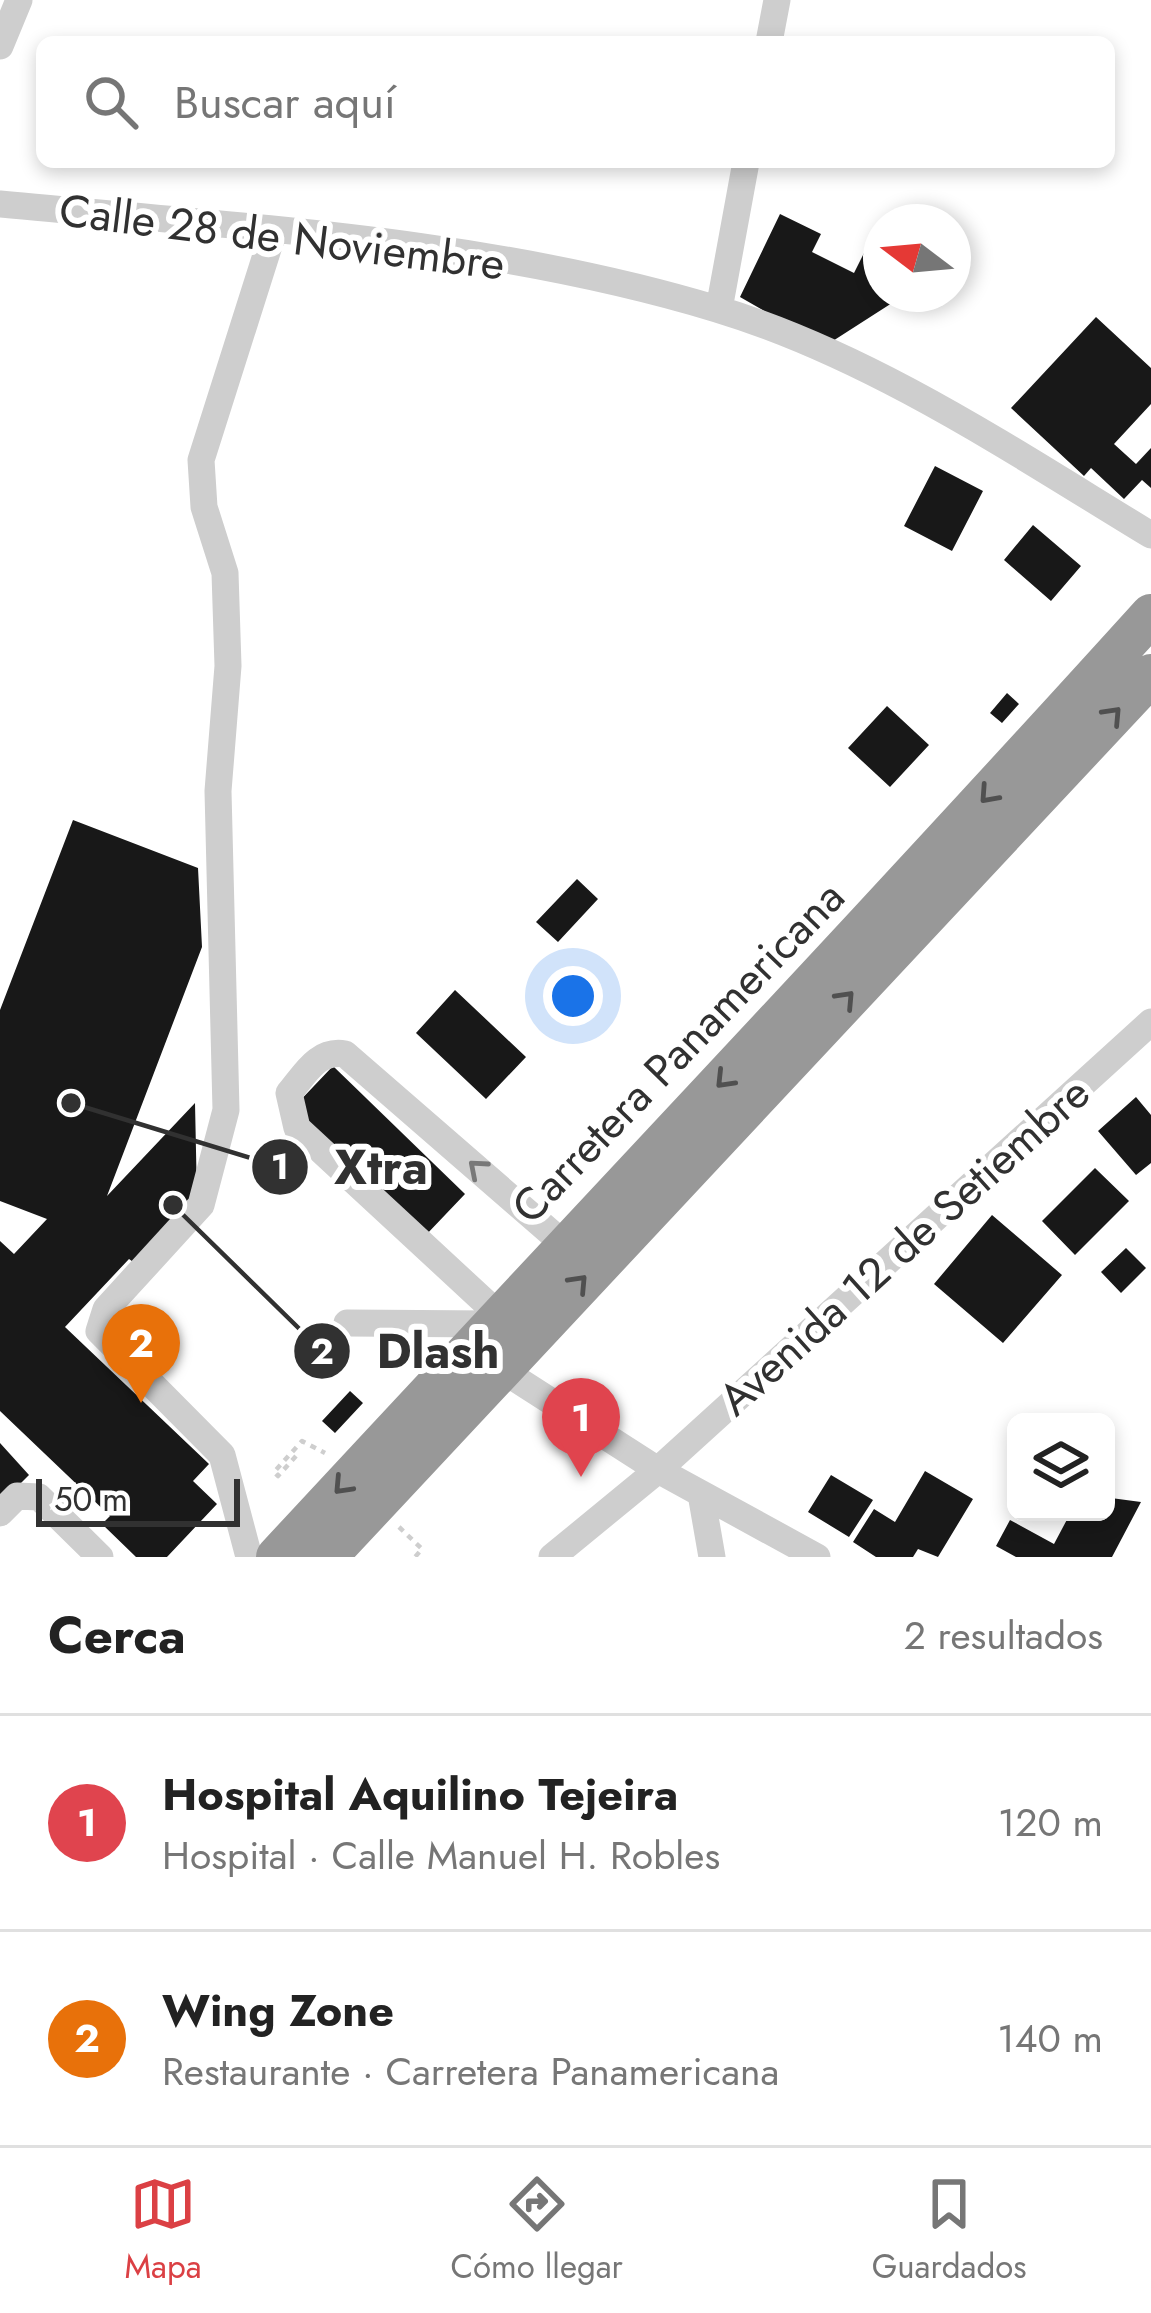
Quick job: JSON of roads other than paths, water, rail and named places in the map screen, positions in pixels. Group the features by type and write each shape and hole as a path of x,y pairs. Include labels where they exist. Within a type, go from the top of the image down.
{"highway":[{"name":"Carretera Panamericana","path":"277,1557 498,1316 834,965 1151,615"},
{"name":"Carretera Panamericana","path":"326,1557 1151,675"},
{"path":"498,1316 493,1354 499,1368"},
{"path":"441,1378 480,1364 499,1368"}],"street":[{"path":"0,46 19,0"},
{"path":"770,36 777,0"},
{"path":"718,310 745,168"},
{"name":"Calle 28 de Noviembre","path":"0,204 395,242 718,310 957,418 1151,535"},
{"path":"249,1557 222,1455 99,1331 106,1310 201,1205 226,1110 218,791 228,666 225,573 204,507 201,460 274,230"},
{"name":"Avenida 12 de Setiembre","path":"551,1557 658,1471 1151,1022"},
{"path":"498,1316 297,1128 289,1093 317,1059 332,1051 344,1054 566,1245"},
{"path":"347,1323 498,1316"},
{"path":"499,1368 658,1471 817,1557"},
{"path":"700,1494 710,1556"},
{"path":"0,1513 17,1496 39,1497 100,1557"}],"place":[{"name":"Xtra","path":"71,1103"},
{"name":"Dlash","path":"173,1205"},
{"name":"Wing Zone","path":"141,1403"},
{"name":"Hospital Aquilino Tejeira","path":"581,1477"}]}
